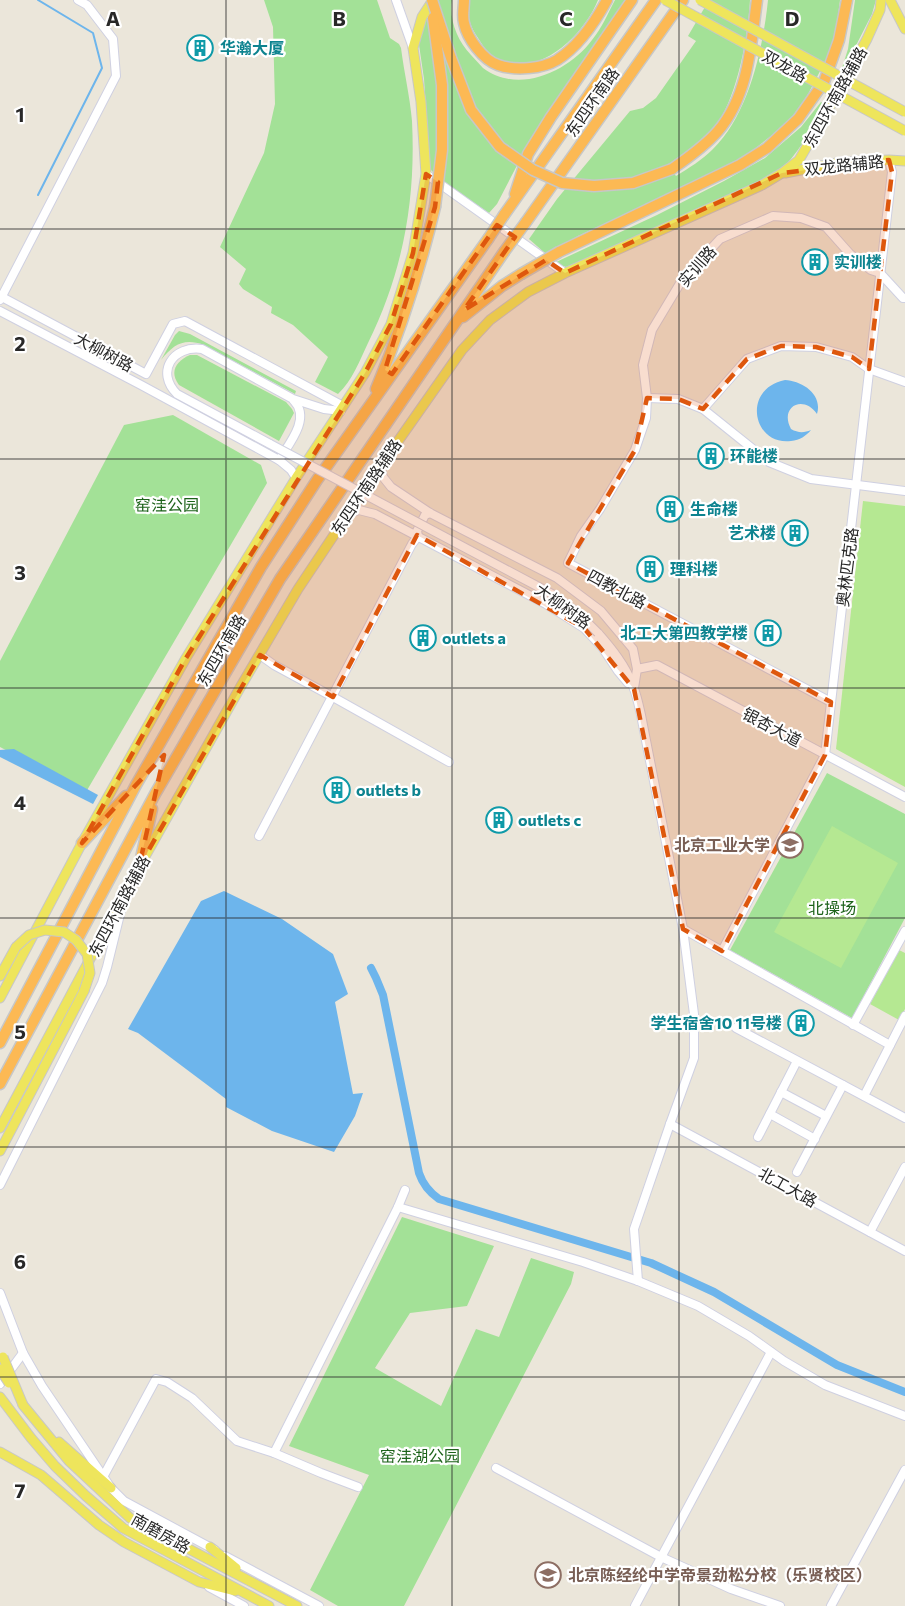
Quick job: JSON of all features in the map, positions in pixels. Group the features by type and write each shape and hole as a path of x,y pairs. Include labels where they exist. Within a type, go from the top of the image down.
{"highway":[{"path":"432,0 471,110 500,147 533,171 562,183 594,186 633,183 672,169 695,153 719,130 735,104 747,69 757,0"},
{"path":"366,410 391,354 409,304 435,207 442,150 442,85 432,0"},
{"path":"464,0 464,23 476,49 497,65 527,69 556,61 576,44 598,17 607,0"},
{"path":"507,211 528,154 632,0"},
{"name":"东四环南路","path":"0,1043 136,785 261,567 317,480 656,0"},
{"name":"东四环南路","path":"0,1084 155,794 280,579 504,252 683,0"},
{"path":"456,323 502,286 559,252 740,165 767,148 798,118 824,81 839,40 847,0"},
{"path":"82,843 136,785"},
{"path":"139,867 155,794"}],"main road":[{"path":"0,998 82,843 186,658 365,373 391,324 413,253 426,174 421,102 412,48 422,17 432,0"},
{"name":"双龙路","path":"665,0 905,131"},
{"name":"双龙路","path":"700,0 905,112"},
{"name":"东四环南路辅路","path":"0,1128 139,867 298,589 380,465 462,350 490,320 528,292 762,184 800,160 867,39 880,10 881,0"},
{"path":"890,0 905,29"},
{"name":"双龙路辅路","path":"782,173 842,162 904,159"},
{"path":"0,976 16,947 29,935 45,930 64,932 76,940 87,954 90,973 84,992 0,1151"},
{"path":"2,1354 24,1405"},
{"path":"0,1369 24,1405"},
{"name":"南磨房路","path":"0,1397 12,1415 55,1466 123,1528 269,1606"},
{"name":"南磨房路","path":"24,1405 69,1461 130,1518 297,1606"},
{"path":"37,1423 111,1488"},
{"path":"0,1452 41,1475 99,1525 124,1542 200,1582 249,1595"},
{"path":"86,1496 99,1525"},
{"path":"210,1547 255,1583"}],"street":[{"path":"0,298 116,76 113,39 87,5 78,0"},
{"path":"396,0 412,48"},
{"name":"奥林匹克路","path":"722,951 825,755 892,172 889,160"},
{"path":"426,174 565,273"},
{"name":"实训路","path":"647,398 643,364 652,330 682,280 720,239 773,216 801,218 826,227 849,254 880,273 905,298"},
{"name":"大柳树路","path":"0,298 146,374 173,324 185,321 342,408"},
{"name":"大柳树路","path":"0,310 279,460 297,478"},
{"path":"703,409 747,359 781,346 816,347 852,357 869,369 905,382"},
{"name":"大柳树路","path":"293,399 202,349 188,348 181,351 170,360 166,375 171,388 177,394 552,594 578,612 598,633 626,670 634,689 684,929 694,1014 694,1058 634,1229 638,1281"},
{"path":"141,385 146,374"},
{"path":"647,398 678,399 703,409 769,462 811,479 905,491"},
{"name":"四教北路","path":"647,398 646,418 635,450 581,536 568,563 831,702"},
{"path":"293,399 324,409 342,408"},
{"path":"279,460 298,428 301,413 299,405 293,399"},
{"path":"380,465 383,477 391,488 430,513 557,578 602,611 633,649 638,669 634,689"},
{"path":"347,514 359,510 375,514 546,604 584,628 602,646 618,671 634,689"},
{"path":"259,836 418,536 417,531 425,515 430,513"},
{"path":"260,655 274,665 449,762"},
{"name":"银杏大道","path":"638,669 657,665 905,797"},
{"path":"0,1185 102,983 125,895"},
{"path":"684,929 890,1045"},
{"path":"853,1025 905,932"},
{"path":"864,1096 904,1020"},
{"path":"736,1028 905,1118"},
{"path":"758,1137 797,1061"},
{"path":"797,1172 843,1085"},
{"path":"781,1092 826,1116"},
{"path":"770,1114 815,1138"},
{"name":"北工大路","path":"670,1124 905,1251"},
{"path":"870,1232 905,1167"},
{"path":"274,1453 405,1190"},
{"path":"398,1207 583,1262 638,1281 698,1306 825,1385 905,1416"},
{"path":"0,1293 23,1353 42,1386 111,1488 124,1501 319,1606"},
{"path":"635,1606 771,1352"},
{"path":"0,1384 23,1353"},
{"path":"104,1477 156,1378 167,1382 192,1398 237,1441 358,1486"},
{"path":"496,1468 661,1557 731,1589 780,1606"},
{"path":"831,1606 905,1470"},
{"path":"200,1582 244,1606"}],"highlighted area":[{"path":"889,160 892,172 869,369 852,357 816,347 781,346 747,359 703,409 678,399 647,398 635,450 568,563 831,702 825,755 722,951 683,929 634,689 584,628 417,535 333,697 260,655 139,867 164,755 82,843 186,658 365,373 391,324 413,253 426,174 438,182 435,207 385,370 392,374 497,225 515,237 464,310 546,260 565,273 782,173"}],"green space":[{"path":"264,0 377,0 390,38 401,48 411,112 413,150 405,235 380,316 355,370 338,394 315,382 328,357 293,325 271,313 272,307 243,289 239,284 246,269 220,247 264,153 275,104 273,27"},
{"path":"438,0 452,0 453,22 458,36 483,68 497,76 527,79 557,70 570,61 596,35 615,0 629,0 526,148 497,204 489,213 444,183 430,169 424,79 418,38 421,26"},
{"path":"470,0 598,0 591,14 569,41 556,52 541,60 525,64 509,63 493,56 486,49 470,23 468,9"},
{"path":"709,0 750,0 741,64 731,97 717,124 669,166 676,176 713,149 736,118 758,59 768,0 840,0 836,31 828,56 807,96 792,117 738,162 578,236 546,254 529,239 557,199 630,111 643,108 656,98 696,41 688,36"},
{"path":"855,0 876,0 872,14 844,69 842,68 848,49"},
{"path":"821,102 826,105 798,151 776,174 566,267 554,263 657,215 765,158 801,127"},
{"path":"179,331 190,334 296,391 295,394 197,343 185,342 175,346 161,360"},
{"path":"190,355 197,355 286,402 294,413 279,441 179,385 175,376 175,367"},
{"name":"窑洼公园","path":"173,415 261,465 267,483 86,792 0,747 0,661 124,425"},
{"path":"863,501 905,506 905,787 836,749"},
{"name":"北操场","path":"827,773 905,814 905,918 852,1018 730,950"},
{"path":"832,826 898,863 841,968 774,932"},
{"path":"899,950 905,953 905,1009 899,1020 870,1004"},
{"name":"窑洼湖公园","path":"402,1217 494,1246 467,1306 410,1313 375,1368 441,1406 476,1329 499,1337 531,1258 574,1272 571,1284 404,1606 338,1606 310,1590 369,1475 289,1446"}],"water":[{"path":"785,380 798,383 810,390 817,400 818,407 817,414 805,405 799,404 790,409 788,421 791,429 801,432 811,430 797,440 791,441 778,440 768,435 757,416 762,394 771,385"},
{"path":"14,749 98,795 93,804 0,757 0,750"},
{"path":"224,891 282,919 333,954 348,994 335,1002 353,1094 363,1093 355,1116 334,1152 272,1131 226,1107 226,1099 138,1033 128,1029 201,901"}],"waterway":[{"path":"38,0 93,33 102,68 38,195"},
{"path":"371,968 383,995 419,1173 424,1185 435,1196 651,1263 714,1292 837,1365 905,1392"}],"place":[{"name":"华瀚大厦","path":"200,48"},
{"name":"实训楼","path":"815,262"},
{"name":"环能楼","path":"711,456"},
{"name":"生命楼","path":"670,509"},
{"name":"艺术楼","path":"795,533"},
{"name":"理科楼","path":"650,569"},
{"name":"北工大第四教学楼","path":"768,633"},
{"name":"outlets a","path":"423,638"},
{"name":"outlets b","path":"337,790"},
{"name":"outlets c","path":"499,820"},
{"name":"北京工业大学","path":"790,845"},
{"name":"学生宿舍10 11号楼","path":"801,1023"},
{"name":"北京陈经纶中学帝景劲松分校（乐贤校区）","path":"548,1575"}]}
